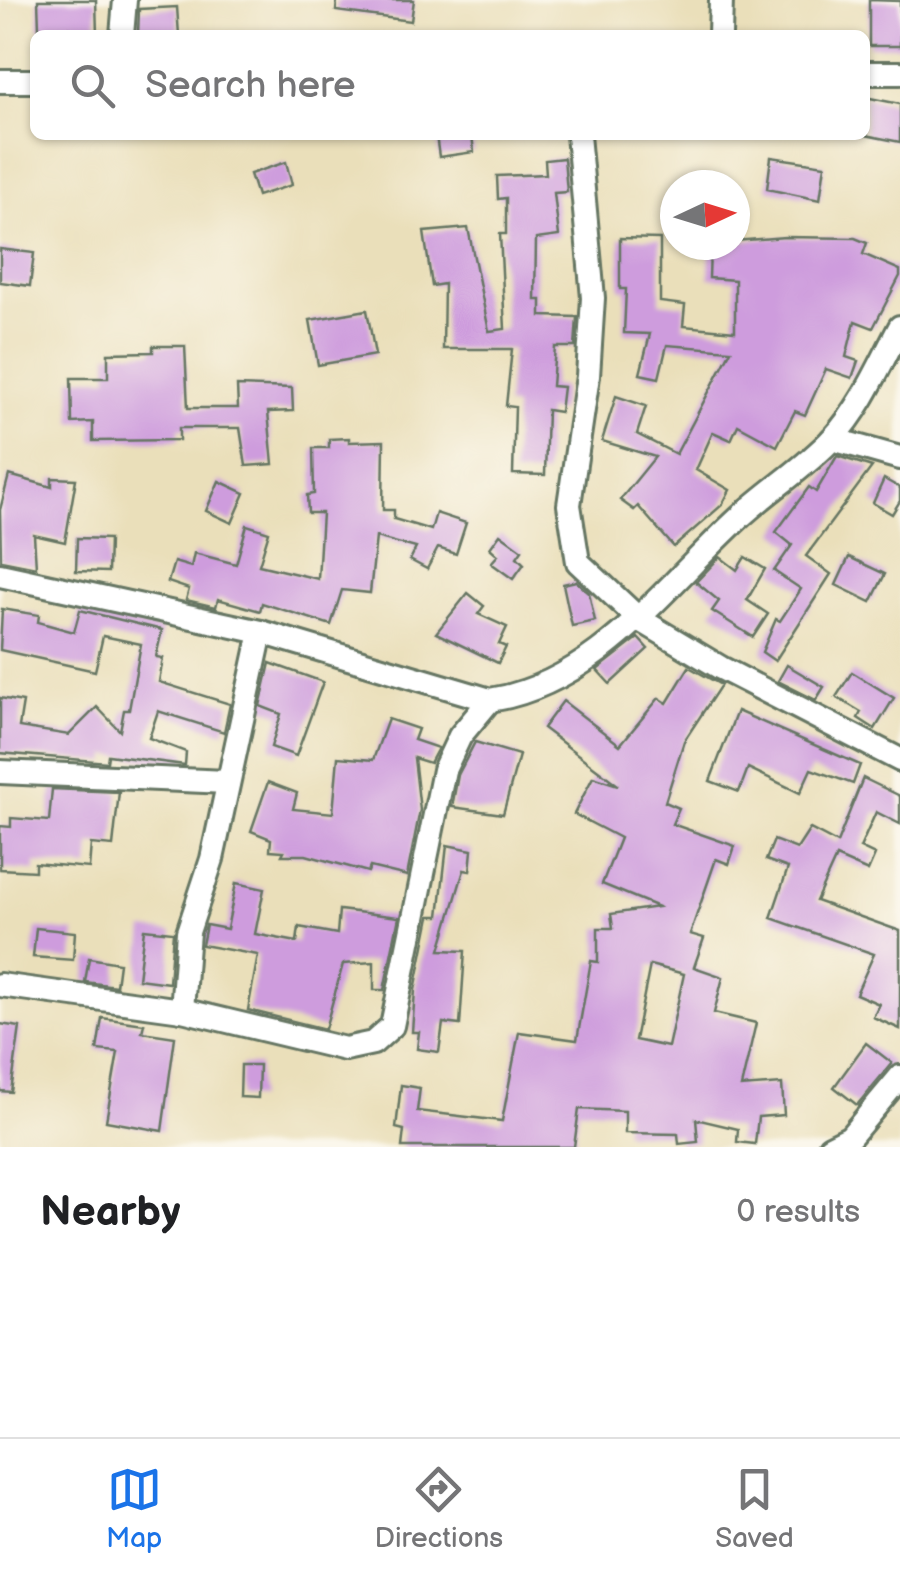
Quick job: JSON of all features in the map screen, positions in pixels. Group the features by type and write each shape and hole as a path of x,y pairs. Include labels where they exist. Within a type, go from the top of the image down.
{"street":[{"path":"122,30 125,0"},
{"path":"720,30 721,0"},
{"path":"870,73 900,72"},
{"path":"0,82 30,81"},
{"path":"578,140 593,298 588,376 568,504 570,536 578,562 639,619 721,668 900,760"},
{"path":"0,575 262,632 490,700 548,686 639,619 739,518 832,439 854,410 900,327"},
{"path":"832,439 900,458"},
{"path":"182,1010 188,932 212,859 262,632"},
{"path":"0,985 182,1010 346,1048 373,1043 392,1026 444,770 460,736 490,700"},
{"path":"0,772 227,782"},
{"path":"843,1144 900,1077"}],"building":[{"path":"38,0 96,0 97,30 39,29"},
{"path":"337,0 414,0 411,21 336,11"},
{"path":"869,0 900,1 900,46 870,46"},
{"path":"177,7 179,30 138,30 139,9"},
{"path":"870,98 900,104 900,142 870,136"},
{"path":"437,140 473,140 474,152 439,157"},
{"path":"771,157 825,165 820,200 767,189"},
{"path":"564,158 567,192 554,193 559,236 536,239 535,300 541,300 541,316 577,317 575,347 555,347 552,386 563,387 560,412 547,410 545,475 513,474 515,407 506,406 512,349 443,349 444,284 432,286 424,232 468,228 489,331 505,329 500,234 506,234 506,198 498,199 497,176 546,174 545,160"},
{"path":"286,162 292,185 257,196 250,174"},
{"path":"620,238 660,239 660,302 685,305 683,326 735,331 735,280 709,278 710,260 750,260 750,240 855,238 867,243 863,254 900,270 900,276 873,328 855,321 846,357 858,361 852,378 826,369 805,415 795,411 777,446 738,425 731,440 713,432 696,470 730,490 722,505 674,547 638,506 634,510 620,500 655,457 602,441 616,396 646,406 637,434 676,454 731,350 667,345 659,378 640,374 650,334 624,333 626,289 620,289"},
{"path":"0,249 34,253 30,286 0,282"},
{"path":"367,310 375,355 318,365 310,320"},
{"path":"153,346 185,346 188,408 238,408 237,386 292,388 293,411 268,412 273,464 246,466 240,428 179,428 179,440 93,441 93,422 72,423 71,378 108,378 108,353 153,352"},
{"path":"349,438 349,442 384,441 383,510 394,510 394,519 431,530 436,513 466,523 456,554 438,548 427,569 410,560 416,548 376,537 370,593 342,590 331,625 262,603 260,611 218,599 216,607 186,600 189,589 168,582 174,562 191,567 194,553 236,564 247,525 269,532 259,565 318,579 322,513 308,513 307,495 314,494 313,448 329,448 329,439"},
{"path":"837,456 872,467 806,556 831,574 775,661 762,652 776,619 780,621 801,589 774,571 792,545 776,532 809,487 816,492"},
{"path":"9,475 52,487 52,478 76,479 65,542 34,535 36,567 1,560 0,510"},
{"path":"884,479 900,488 900,501 892,514 873,503"},
{"path":"219,481 245,493 232,523 206,511"},
{"path":"500,534 522,550 517,557 524,564 513,579 491,563 498,555 490,548"},
{"path":"77,538 109,539 108,572 76,571"},
{"path":"720,557 737,570 745,557 765,569 747,600 768,614 753,637 712,611 719,601 696,582"},
{"path":"849,557 885,574 871,602 836,585"},
{"path":"576,581 589,593 595,621 572,626 563,584"},
{"path":"468,593 484,606 478,614 507,627 499,644 506,647 498,663 436,633"},
{"path":"2,609 39,615 38,622 74,632 80,610 162,630 156,657 163,658 159,682 230,704 224,732 158,711 149,738 186,752 185,765 108,755 107,762 0,753 0,698 23,702 19,727 69,735 97,707 120,731 124,710 129,710 141,644 103,636 95,671 0,650"},
{"path":"638,638 648,649 610,684 597,670"},
{"path":"270,663 323,682 296,756 271,747 281,714 260,706"},
{"path":"787,665 824,687 816,700 778,681"},
{"path":"689,667 721,685 684,741 665,802 679,808 672,824 735,846 729,864 716,859 690,934 704,938 694,967 723,977 714,1013 756,1023 741,1087 782,1084 784,1115 758,1117 755,1144 737,1142 738,1129 696,1119 698,1142 679,1144 678,1134 625,1133 625,1111 579,1109 574,1147 402,1147 404,1130 396,1128 401,1085 420,1088 417,1111 502,1121 519,1032 577,1040 591,961 598,962 598,928 613,928 611,914 658,907 602,884 620,838 574,814 593,777 618,785 543,728 563,701 620,745 659,698 667,703","holes":["650,965 684,974 668,1047 635,1040"]},
{"path":"852,672 894,698 875,729 858,718 861,712 836,697"},
{"path":"737,711 860,765 853,784 811,769 800,793 748,768 739,792 710,781"},
{"path":"388,719 418,729 414,740 438,748 430,763 414,758 420,810 407,876 370,867 368,872 306,855 282,855 284,851 270,850 271,839 251,831 268,782 297,793 293,809 333,813 338,757 373,760"},
{"path":"475,742 519,755 503,814 452,807 458,775"},
{"path":"863,778 900,796 900,824 876,812 860,848 875,855 868,871 836,857 816,901 900,931 900,1029 873,1017 879,1004 856,994 874,954 771,918 788,868 766,860 774,840 797,849 810,829 837,843"},
{"path":"52,789 119,792 113,846 91,844 89,868 35,863 35,871 0,869 0,826 11,827 11,818 49,821"},
{"path":"447,845 472,850 470,871 464,870 440,950 465,951 460,1025 443,1023 439,1052 417,1049 419,1032 412,1032 415,990 430,916 439,916"},
{"path":"236,883 264,889 255,934 297,942 299,927 337,934 339,910 399,917 384,990 374,990 374,962 343,964 325,1029 248,1010 258,955 202,945 206,925 227,929"},
{"path":"36,928 75,932 73,960 33,957"},
{"path":"144,929 173,932 169,983 138,979"},
{"path":"89,958 119,963 116,986 85,982"},
{"path":"102,1018 144,1024 142,1032 175,1037 162,1131 106,1121 118,1052 97,1050"},
{"path":"0,1024 20,1027 11,1092 0,1091"},
{"path":"866,1043 892,1063 857,1105 834,1087"},
{"path":"241,1065 259,1065 258,1098 240,1097"}]}
